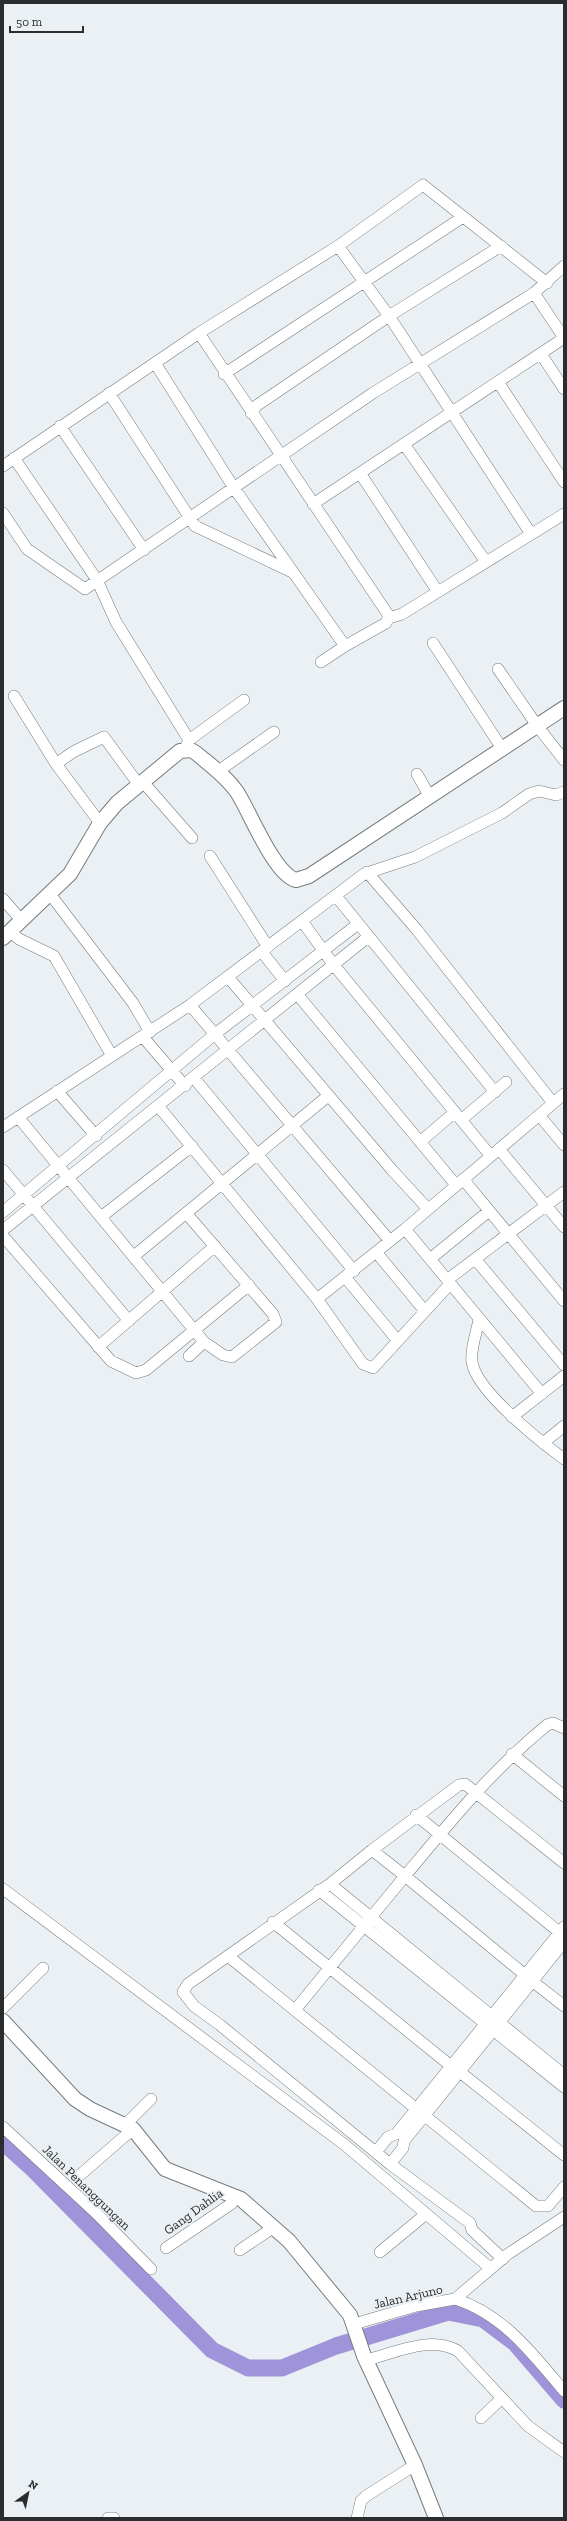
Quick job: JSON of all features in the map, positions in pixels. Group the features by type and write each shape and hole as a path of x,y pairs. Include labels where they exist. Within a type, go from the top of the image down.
{"street":[{"path":"3,466 199,333 338,246 423,185 547,283"},
{"path":"224,374 365,283 463,217"},
{"path":"338,246 388,316 531,534"},
{"path":"251,413 256,406 388,316 501,246"},
{"path":"3,513 27,549 85,589 282,457 372,393 534,292 547,283 564,266"},
{"path":"313,504 564,338 534,292"},
{"path":"199,333 224,374 282,457 389,618"},
{"path":"541,354 564,389"},
{"path":"155,363 234,488 345,646"},
{"path":"498,382 564,482"},
{"path":"110,393 195,526 292,572"},
{"path":"60,426 144,550"},
{"path":"404,444 486,562"},
{"path":"14,458 97,580 116,622 187,745 217,772 236,792 282,872 296,880 309,876 538,727 564,708"},
{"path":"360,473 438,592"},
{"path":"321,662 345,646 386,623 389,618 402,614 564,514"},
{"path":"433,642 503,750"},
{"path":"498,669 538,727 564,760"},
{"path":"14,696 56,764 100,823"},
{"path":"112,1056 54,956 7,935 50,894 78,862 100,823 117,803 244,700"},
{"path":"217,772 274,732"},
{"path":"56,764 73,752 104,737 141,783 192,838"},
{"path":"417,774 430,797"},
{"path":"3,1127 57,1090 190,1005 367,872 391,867 415,857 502,813 529,794 539,791 556,795 564,792"},
{"path":"210,856 285,981"},
{"path":"367,872 417,930 553,1103"},
{"path":"50,894 133,1003 146,1034 171,1071 185,1086"},
{"path":"336,896 495,1092"},
{"path":"3,899 22,921"},
{"path":"302,921 333,964 458,1116 547,1206 564,1227"},
{"path":"3,1212 96,1136 215,1034 358,924"},
{"path":"3,1230 159,1107 229,1050 262,1020 298,994 368,936"},
{"path":"228,977 262,1020 428,1209"},
{"path":"298,994 420,1142 489,1211 564,1301"},
{"path":"190,1005 390,1241"},
{"path":"194,1078 350,1274 398,1341"},
{"path":"420,1142 495,1092 506,1082"},
{"path":"57,1090 96,1136"},
{"path":"317,1299 405,1229 564,1094"},
{"path":"134,1256 328,1096"},
{"path":"159,1107 317,1299 363,1364 369,1368 376,1366 449,1282 564,1192"},
{"path":"539,1115 564,1145"},
{"path":"18,1117 70,1178 204,1342 223,1355 232,1357 274,1325 273,1314 186,1213"},
{"path":"101,1217 192,1146"},
{"path":"3,1170 129,1322"},
{"path":"430,1259 489,1211"},
{"path":"405,1229 542,1394"},
{"path":"3,1236 98,1347 118,1365 141,1373 195,1331 249,1285"},
{"path":"98,1347 164,1292 215,1246"},
{"path":"376,1252 424,1310"},
{"path":"476,1260 564,1365"},
{"path":"479,1319 472,1359 474,1370 512,1417 564,1459"},
{"path":"189,1356 204,1342"},
{"path":"512,1417 564,1376"},
{"path":"543,1443 564,1426"},
{"path":"295,2010 476,1790 512,1754 548,1725 553,1723 564,1728"},
{"path":"512,1754 564,1796"},
{"path":"505,2256 472,2230 470,2223 390,2164 185,1997 183,1992 188,1984 273,1922 330,1884 416,1815 459,1785 465,1784 476,1790 564,1863"},
{"path":"390,2164 403,2148 400,2137 416,2109 455,2069 563,1934 416,1815"},
{"path":"372,1850 564,2006"},
{"path":"330,1884 367,1921 492,2024 564,2087"},
{"path":"3,1889 345,2145 490,2268"},
{"path":"319,1890 367,1921"},
{"path":"273,1922 564,2156"},
{"path":"228,1956 536,2206 548,2206 564,2187"},
{"path":"3,2008 43,1968"},
{"path":"3,2021 75,2099 90,2110 129,2127 165,2169 236,2197 253,2208 289,2241 338,2298 355,2326 365,2358 416,2465 436,2518"},
{"path":"492,2024 564,2075"},
{"path":"376,2152 388,2138 400,2137 425,2116 455,2069"},
{"path":"80,2175 129,2127 151,2099"},
{"name":"Jalan Penanggungan","path":"3,2127 96,2213 150,2269"},
{"name":"Gang Dahlia","path":"166,2248 231,2204 236,2197"},
{"path":"380,2252 426,2214"},
{"name":"Jalan Arjuno","path":"355,2326 416,2306 455,2299 505,2256 564,2217"},
{"path":"240,2250 274,2227"},
{"path":"455,2299 471,2304 502,2323 535,2356 564,2391"},
{"path":"365,2358 433,2343 441,2343 458,2351 528,2426 564,2452"},
{"path":"481,2418 502,2398"},
{"path":"357,2518 361,2500 416,2465"},
{"path":"108,2518 114,2518"}],"waterway":[{"path":"3,2142 33,2169 212,2350 248,2368 282,2368 336,2346 448,2312 483,2319 515,2343 564,2400"}]}
